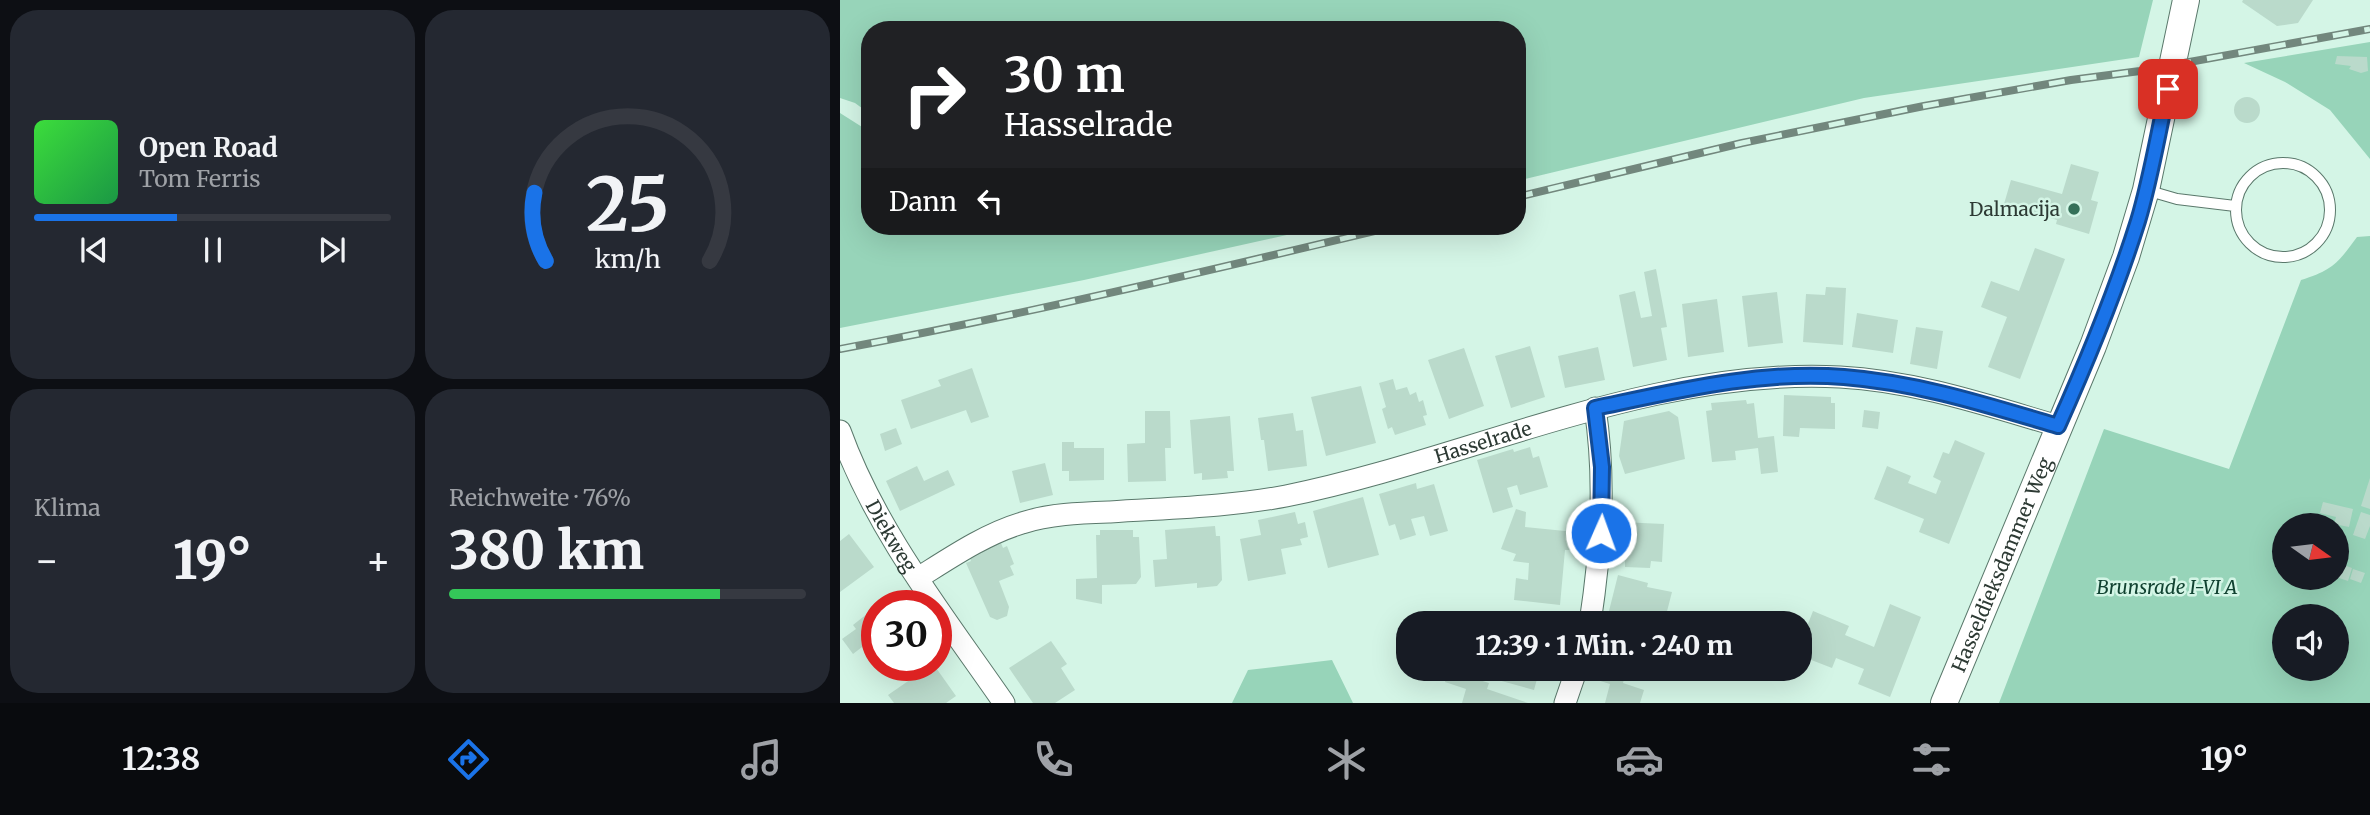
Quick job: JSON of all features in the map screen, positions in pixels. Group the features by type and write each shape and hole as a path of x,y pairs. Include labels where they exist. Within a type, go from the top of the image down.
{"street":[{"name":"Hasseldieksdammer Weg","path":"1944,703 2107,312 2146,190 2186,0"},
{"name":"Hasselrade","path":"918,578 965,548 1022,523 1070,514 1226,505 1286,496 1374,474 1595,408 1688,388 1803,376 1842,377 1943,392 2058,426"},
{"path":"1592,611 1603,489 1601,446 1595,408"},
{"name":"Diekweg","path":"840,431 853,469 882,524 1004,703"},
{"path":"1565,703 1573,681"}],"lane":[{"path":"2271,164 2295,164 2310,170 2323,184 2330,201 2329,222 2319,241 2309,250 2297,256 2274,257 2255,249 2244,239 2236,219 2235,206 2240,188 2251,174 2271,164"},
{"path":"2146,190 2177,199 2235,206"}],"green space":[{"path":"840,0 2153,0 2139,57 1864,98 1526,179 1526,21 861,21 861,107 840,98"},
{"path":"2370,42 2370,159 2330,110 2285,82 2244,63"},
{"path":"840,113 861,126 861,235 1286,235 1084,280 840,328"},
{"name":"Brunsrade I-VI A","path":"2370,236 2370,703 1999,703 2104,429 2229,469 2301,280 2321,273 2345,253 2357,237"},
{"path":"1332,660 1353,703 1232,703 1248,670"}],"building":[{"path":"2313,0 2298,23 2277,26 2242,2"},
{"path":"2337,56 2367,57 2368,71 2361,73 2349,69 2351,66 2335,64"},
{"path":"2247,97 2256,101 2260,110 2256,119 2247,123 2238,119 2234,110 2238,101"},
{"path":"2071,164 2099,172 2091,200 2098,202 2089,234 2056,224 2057,220 2004,204 2011,180 2062,194"},
{"path":"2035,248 2065,259 2020,379 1988,367 2007,317 1981,307 1991,281 2019,291"},
{"path":"1656,269 1667,327 1661,328 1667,360 1633,367 1619,295 1635,291 1641,318 1652,316 1644,272"},
{"path":"1826,287 1846,288 1843,345 1803,342 1806,294 1825,295"},
{"path":"1777,292 1783,343 1748,347 1742,296"},
{"path":"1717,299 1724,352 1688,357 1682,304"},
{"path":"1857,313 1898,320 1893,353 1852,347"},
{"path":"1916,327 1943,331 1937,369 1910,364"},
{"path":"1530,346 1545,397 1511,408 1495,356"},
{"path":"1598,347 1605,380 1565,388 1558,356"},
{"path":"1464,348 1484,406 1449,419 1428,360"},
{"path":"972,368 989,417 971,423 966,410 911,429 901,400 941,386 938,380"},
{"path":"1393,379 1396,390 1407,387 1410,395 1416,392 1419,402 1423,400 1427,415 1423,416 1426,425 1395,435 1392,427 1388,429 1382,409 1386,407 1379,383"},
{"path":"1361,386 1376,443 1326,456 1311,397"},
{"path":"1784,395 1831,397 1831,403 1835,403 1835,429 1800,428 1799,437 1783,436"},
{"path":"1746,400 1747,404 1754,403 1758,438 1774,436 1778,472 1761,474 1758,448 1735,451 1736,460 1712,462 1706,411 1712,410 1711,403"},
{"path":"1864,410 1880,412 1878,429 1862,427"},
{"path":"1145,411 1170,411 1171,448 1165,448 1166,481 1128,482 1127,444 1145,443"},
{"path":"1669,411 1678,417 1685,459 1625,474 1619,456 1624,421"},
{"path":"1293,413 1296,431 1303,430 1307,466 1268,471 1258,418"},
{"path":"1230,416 1234,471 1227,471 1228,478 1202,480 1202,473 1194,474 1190,420"},
{"path":"896,428 902,444 885,451 880,434"},
{"path":"1955,440 1985,453 1949,544 1919,532 1924,519 1874,499 1887,466 1911,476 1908,483 1936,494 1941,481 1933,477 1943,452 1949,454"},
{"path":"1062,442 1074,442 1074,448 1104,448 1104,480 1069,481 1069,471 1062,471"},
{"path":"1530,447 1533,458 1539,456 1548,487 1520,495 1517,485 1507,488 1513,507 1493,513 1477,460 1513,449 1514,452"},
{"path":"1045,463 1053,495 1020,503 1012,471"},
{"path":"917,466 924,481 948,470 955,485 900,511 886,481"},
{"path":"2370,478 2370,509 2361,506"},
{"path":"1416,483 1417,489 1434,484 1448,531 1430,536 1424,516 1411,519 1416,535 1400,540 1395,524 1389,526 1379,494"},
{"path":"1363,497 1379,555 1328,568 1313,511"},
{"path":"2323,502 2353,509 2349,527 2349,513 2320,513"},
{"path":"1516,509 1526,512 1525,527 1575,532 1573,550 1565,550 1560,605 1514,600 1516,578 1528,580 1529,563 1513,561 1516,554 1501,549"},
{"path":"1295,512 1298,524 1305,522 1308,537 1300,539 1302,545 1281,549 1286,574 1248,581 1240,539 1261,535 1258,520"},
{"path":"2361,512 2370,515 2370,526 2365,539 2353,535"},
{"path":"1620,522 1664,524 1662,562 1651,561 1650,568 1625,567 1625,561 1618,561"},
{"path":"1215,526 1216,536 1220,536 1222,580 1217,586 1197,588 1197,583 1155,587 1153,560 1167,559 1165,530"},
{"path":"1100,530 1133,530 1133,537 1139,537 1141,577 1136,584 1102,585 1102,604 1076,599 1076,579 1097,578 1096,535 1100,535"},
{"path":"849,534 874,567 840,592 840,541"},
{"path":"1001,543 1003,548 1007,546 1014,564 1010,566 1014,575 999,581 1009,607 1007,616 997,620 990,617 966,563 971,561 969,556"},
{"path":"2353,569 2365,573 2361,583 2350,579"},
{"path":"1618,575 1648,583 1647,587 1672,592 1667,611 1609,611"},
{"path":"1890,604 1921,617 1890,697 1858,684 1864,669 1836,658 1832,668 1812,660 1813,611 1849,626 1845,635 1874,647"},
{"path":"861,619 861,648 853,654 842,639 856,629 853,625"},
{"path":"1051,641 1067,664 1061,668 1075,690 1055,703 1033,703 1009,668"},
{"path":"908,681 945,681 956,696 946,703 894,703 888,695"},
{"path":"1483,681 1489,683 1487,689 1528,703 1462,703 1466,689 1445,682"},
{"path":"1502,681 1536,681 1534,690"},
{"path":"1600,681 1624,681 1644,690 1640,703 1605,703 1610,684"}],"railway":[{"path":"1526,195 1742,143 1924,106 2071,80 2140,71 2370,29"},
{"path":"840,349 1049,306 1358,235"}],"place":[{"name":"Dalmacija","path":"2074,209"}],"route":[{"path":"1601,533 1601,446 1595,408 1688,388 1803,376 1842,377 1943,392 2058,426 2107,312 2126,257 2146,190 2168,89"}]}
